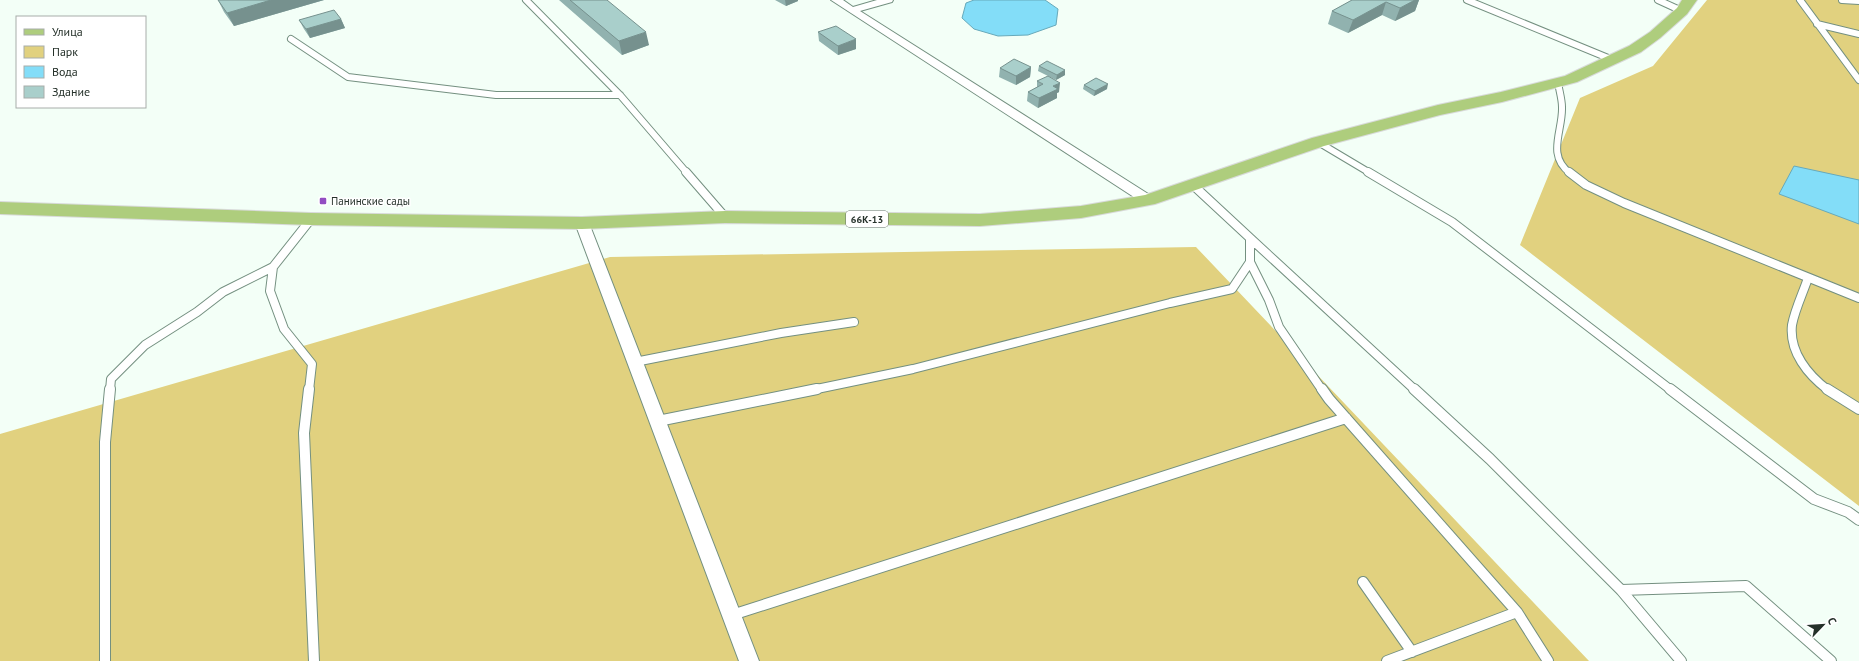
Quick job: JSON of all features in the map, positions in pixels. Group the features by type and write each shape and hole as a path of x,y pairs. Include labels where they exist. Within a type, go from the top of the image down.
{"main road":[{"name":"66К-13","path":"0,208 311,219 582,223 725,216 980,220 1081,212 1148,200 1194,186 1318,142 1438,110 1502,97 1571,79 1635,49 1655,35 1686,5"}],"street":[{"path":"836,0 1148,200"},
{"path":"853,10 888,0"},
{"path":"582,223 749,661"}],"lane":[{"path":"526,0 620,95 725,216"},
{"path":"1467,0 1612,60"},
{"path":"1658,0 1686,5"},
{"path":"1800,0 1856,73 1859,80"},
{"path":"1842,0 1859,1"},
{"path":"1817,24 1859,34"},
{"path":"291,39 348,77 496,95 620,95"},
{"path":"1558,82 1562,107 1556,149 1562,167 1586,185 1624,203 1859,298"},
{"path":"1318,142 1452,222 1814,499 1848,512 1859,520"},
{"path":"1194,186 1490,459 1621,590 1681,661"},
{"path":"105,661 106,442 111,379 144,345 198,312 223,292 274,267 311,219"},
{"path":"1250,238 1250,262 1269,300 1279,327 1329,399 1517,612 1548,661"},
{"path":"658,421 914,369 1232,289 1250,262"},
{"path":"274,267 270,291 284,329 312,364 304,433 314,661"},
{"path":"1808,278 1792,328 1795,353 1814,379 1834,395 1859,410"},
{"path":"635,362 781,333 854,322"},
{"path":"732,615 1346,418"},
{"path":"1814,499 1859,515"},
{"path":"1363,582 1412,652"},
{"path":"1621,590 1746,586 1831,661"},
{"path":"1387,661 1517,612"}],"green space":[{"path":"1707,0 1859,0 1859,506 1520,245 1580,98 1653,66"},
{"path":"1196,247 1589,661 0,661 0,434 610,257"}],"water":[{"path":"974,0 1045,0 1058,9 1056,25 1028,35 998,36 974,29 962,18 966,3"},
{"path":"1794,166 1859,180 1859,224 1779,194"}],"building":[{"path":"218,0 271,0 227,13"},
{"path":"570,0 607,0 646,32 619,41"},
{"path":"1352,0 1415,0 1400,8 1386,2 1353,20 1332,11"},
{"path":"334,10 341,19 306,29 299,20"},
{"path":"836,26 856,39 838,46 818,32"},
{"path":"1014,59 1031,67 1016,76 1000,68"},
{"path":"1047,61 1065,70 1057,75 1039,66"},
{"path":"1048,76 1060,83 1053,86 1058,89 1039,98 1028,92 1043,84 1037,81"},
{"path":"1096,78 1108,84 1095,91 1084,85"}],"place":[{"name":"Панинские сады","path":"323,201"}]}
